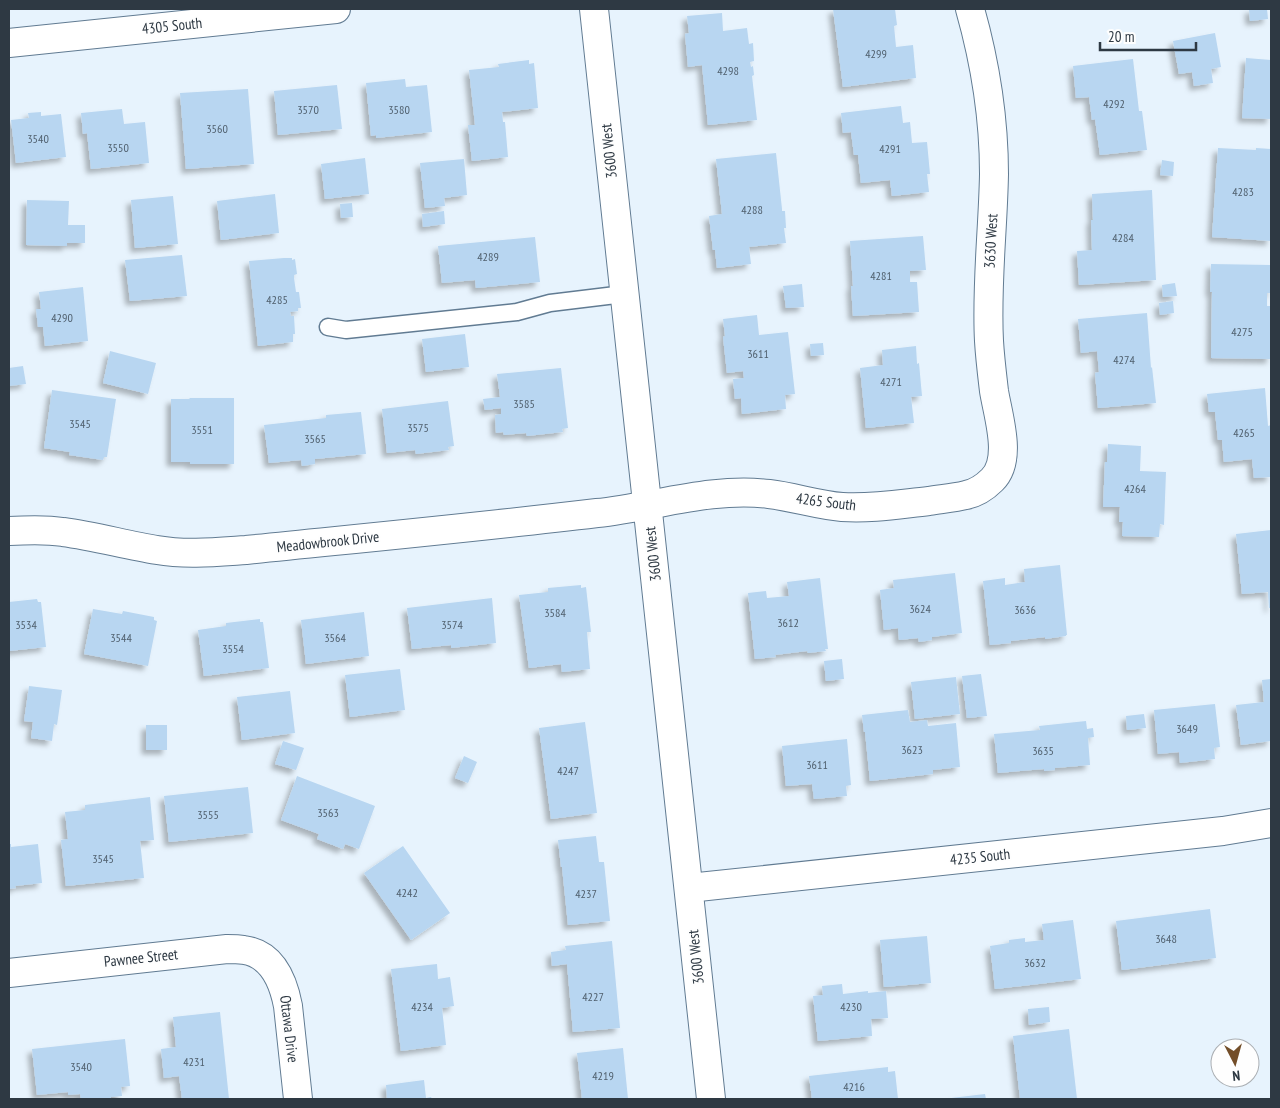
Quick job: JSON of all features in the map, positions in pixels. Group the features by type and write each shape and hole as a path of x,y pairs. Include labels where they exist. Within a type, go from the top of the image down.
{"street":[{"name":"4305 South","path":"9,43 336,9"},
{"name":"3600 West","path":"594,9 711,1099"},
{"name":"3630 West","path":"970,9 981,54 991,115 993,143 993,216 988,306 991,363 1003,449 1002,462 998,473"},
{"name":"4265 South","path":"647,506 701,496 754,493 770,494 842,507 884,506 967,495 979,490 998,473"},
{"name":"Meadowbrook Drive","path":"9,531 42,530 62,532 159,550 188,553 216,552 600,513 647,506"},
{"name":"4235 South","path":"688,888 1224,831 1271,823"},
{"name":"Pawnee Street","path":"9,973 227,949 243,950 258,954 269,962"},
{"name":"Ottawa Drive","path":"269,962 279,976 285,991 298,1099"}],"lane":[{"path":"328,327 346,330 517,312 550,303 624,294"}],"building":[{"path":"833,9 895,9 897,25 894,26 896,47 913,45 916,78 843,87"},
{"path":"1249,9 1267,9 1268,19 1250,21"},
{"path":"722,13 723,31 747,28 749,44 753,43 754,61 750,62 751,67 753,66 754,75 752,76 757,120 708,125 702,65 688,67 685,34 689,33 687,16"},
{"path":"1215,33 1221,67 1211,69 1213,83 1194,86 1192,72 1179,74 1173,41"},
{"path":"1246,58 1271,60 1271,119 1242,118"},
{"path":"1133,59 1139,111 1142,111 1147,150 1100,155 1095,119 1092,120 1089,97 1076,98 1073,66"},
{"path":"529,60 529,64 534,63 538,108 502,112 503,122 505,122 508,157 472,161 468,125 475,125 469,70 499,67 498,64"},
{"path":"405,79 406,87 427,85 432,132 376,138 376,135 371,136 366,83"},
{"path":"337,85 342,129 278,135 274,91"},
{"path":"248,89 254,164 186,169 180,93"},
{"path":"901,106 903,123 910,122 912,143 927,142 930,174 927,174 929,192 892,196 890,180 861,183 858,155 854,155 851,132 843,133 841,113"},
{"path":"122,109 124,124 145,122 149,163 91,169 87,133 83,134 81,113"},
{"path":"41,112 41,116 61,114 66,157 16,163 11,120 29,118 28,113"},
{"path":"1218,148 1271,149 1271,241 1212,237"},
{"path":"776,153 782,211 785,211 786,228 784,228 786,243 749,247 751,264 717,268 709,216 722,214 716,159"},
{"path":"365,158 369,194 325,199 321,164"},
{"path":"464,159 467,195 444,198 445,206 425,208 420,163"},
{"path":"1162,160 1174,162 1173,176 1160,175"},
{"path":"1152,190 1156,280 1079,285 1077,251 1092,250 1092,194"},
{"path":"275,194 279,233 221,240 217,201"},
{"path":"173,196 178,244 135,248 131,200"},
{"path":"27,200 69,201 68,225 85,225 85,243 67,243 67,246 26,245"},
{"path":"352,203 353,217 341,218 340,204"},
{"path":"444,211 445,224 423,227 422,214"},
{"path":"923,236 926,270 910,271 910,282 917,282 919,312 853,316 850,241"},
{"path":"535,237 540,282 476,288 475,280 442,283 438,246"},
{"path":"182,255 187,296 130,301 125,260"},
{"path":"295,259 297,274 294,275 294,278 296,292 299,292 301,308 298,308 298,311 290,312 291,316 294,316 295,334 293,334 293,342 258,346 249,261"},
{"path":"1211,264 1271,265 1271,293 1267,293 1267,306 1271,306 1271,359 1211,358"},
{"path":"1175,283 1177,296 1163,297 1162,285"},
{"path":"802,284 804,307 786,308 783,286"},
{"path":"83,287 88,341 45,346 43,327 38,327 36,309 41,309 39,292"},
{"path":"1173,301 1174,313 1160,315 1159,303"},
{"path":"1147,313 1156,403 1098,408 1095,373 1099,372 1097,351 1081,353 1078,319"},
{"path":"757,315 759,335 788,332 795,394 785,395 786,409 742,414 741,398 735,399 733,379 744,378 743,371 727,373 723,319"},
{"path":"465,334 469,367 426,372 422,339"},
{"path":"823,343 824,355 811,356 810,344"},
{"path":"916,346 922,396 911,397 914,423 866,428 860,368 883,365 882,350"},
{"path":"110,351 156,363 148,394 103,383"},
{"path":"23,366 26,384 9,386 9,368"},
{"path":"561,368 568,428 562,429 563,432 527,436 526,433 504,435 503,432 496,433 495,415 501,414 501,408 485,410 483,399 500,397 497,374"},
{"path":"1265,388 1268,426 1271,425 1271,477 1254,478 1252,459 1224,462 1222,440 1218,440 1215,412 1209,412 1207,394"},
{"path":"52,390 116,399 107,457 104,457 103,460 69,455 70,452 44,448"},
{"path":"234,398 234,464 171,462 171,399"},
{"path":"448,401 454,446 448,447 449,450 416,454 415,450 387,453 382,409"},
{"path":"361,412 366,454 315,459 315,464 302,466 301,460 269,463 264,425 326,418 326,415"},
{"path":"1108,444 1141,446 1140,471 1166,472 1164,525 1160,524 1159,537 1122,536 1123,522 1119,522 1120,507 1103,507 1105,462 1107,462"},
{"path":"1271,530 1271,608 1269,608 1268,592 1242,594 1236,534"},
{"path":"1060,565 1067,635 990,645 983,581 1005,578 1005,585 1025,582 1024,569"},
{"path":"955,573 962,633 932,637 932,640 919,642 918,638 899,640 898,628 884,630 880,590 894,588 893,580"},
{"path":"820,578 828,649 825,649 826,651 808,653 807,651 755,659 748,593 766,591 767,598 789,596 787,582"},
{"path":"581,585 581,588 586,587 591,632 587,632 590,669 562,672 561,664 529,668 519,595 548,592 548,588"},
{"path":"492,598 496,643 451,648 451,645 412,649 407,608"},
{"path":"37,599 38,602 41,602 46,647 9,651 9,602"},
{"path":"93,609 122,614 123,611 154,617 154,620 157,621 148,666 84,654"},
{"path":"364,612 369,656 306,664 301,620"},
{"path":"260,619 260,622 263,622 269,668 204,676 198,630 226,626 226,623"},
{"path":"842,659 844,679 826,681 824,661"},
{"path":"400,669 405,710 350,717 345,675"},
{"path":"981,674 987,716 967,718 962,676"},
{"path":"956,677 960,714 915,719 911,682"},
{"path":"1271,679 1271,741 1241,745 1236,705 1264,702 1262,680"},
{"path":"29,686 62,690 57,725 54,724 52,741 31,738 33,722 24,721"},
{"path":"290,691 295,733 242,740 237,697"},
{"path":"1215,704 1220,747 1214,748 1215,759 1180,763 1179,752 1158,754 1154,710"},
{"path":"908,710 910,722 927,720 928,726 956,723 960,767 933,770 933,774 870,781 862,715"},
{"path":"1144,714 1146,728 1127,730 1126,716"},
{"path":"1086,721 1087,729 1093,728 1094,737 1088,738 1090,765 1055,768 1055,770 1044,771 1044,769 998,773 994,734 1040,730 1039,726"},
{"path":"585,722 597,813 551,819 539,728"},
{"path":"146,725 167,725 167,750 146,750"},
{"path":"847,739 851,785 846,786 847,796 814,799 812,784 786,786 782,746"},
{"path":"283,741 304,748 296,770 275,764"},
{"path":"464,756 477,762 468,783 455,778"},
{"path":"297,776 375,806 359,849 345,844 343,849 317,839 319,834 281,820"},
{"path":"248,787 253,833 169,842 164,796"},
{"path":"150,797 154,840 140,841 144,878 66,886 61,840 68,839 65,812 85,810 85,805"},
{"path":"596,836 599,862 604,862 610,921 568,925 558,840"},
{"path":"9,844 11,844 11,847 38,844 42,883 15,886 16,888 9,889"},
{"path":"403,846 450,913 411,940 364,873"},
{"path":"1210,909 1216,958 1122,970 1116,921"},
{"path":"1073,920 1081,979 995,989 990,946 1009,943 1009,940 1025,938 1025,942 1044,940 1042,924"},
{"path":"927,936 931,983 884,987 880,940"},
{"path":"612,941 620,1028 573,1032 567,964 552,966 551,952 566,950 565,946"},
{"path":"437,964 438,979 450,977 454,1006 442,1008 446,1045 401,1051 391,969"},
{"path":"842,984 843,994 886,991 888,1018 871,1019 872,1036 818,1041 813,996 823,995 822,986"},
{"path":"1049,1007 1050,1022 1029,1025 1028,1009"},
{"path":"220,1012 229,1099 182,1099 179,1076 164,1078 161,1049 176,1047 173,1017"},
{"path":"1069,1029 1077,1099 1020,1099 1013,1036"},
{"path":"125,1039 130,1086 121,1087 122,1096 111,1097 111,1099 81,1099 80,1094 68,1095 68,1092 37,1095 32,1049"},
{"path":"623,1048 628,1099 582,1099 577,1053"},
{"path":"888,1067 888,1072 895,1071 898,1099 812,1099 809,1076"},
{"path":"424,1080 426,1098 431,1097 432,1099 387,1099 386,1085"},
{"path":"985,1094 986,1099 951,1099 951,1098"}]}
